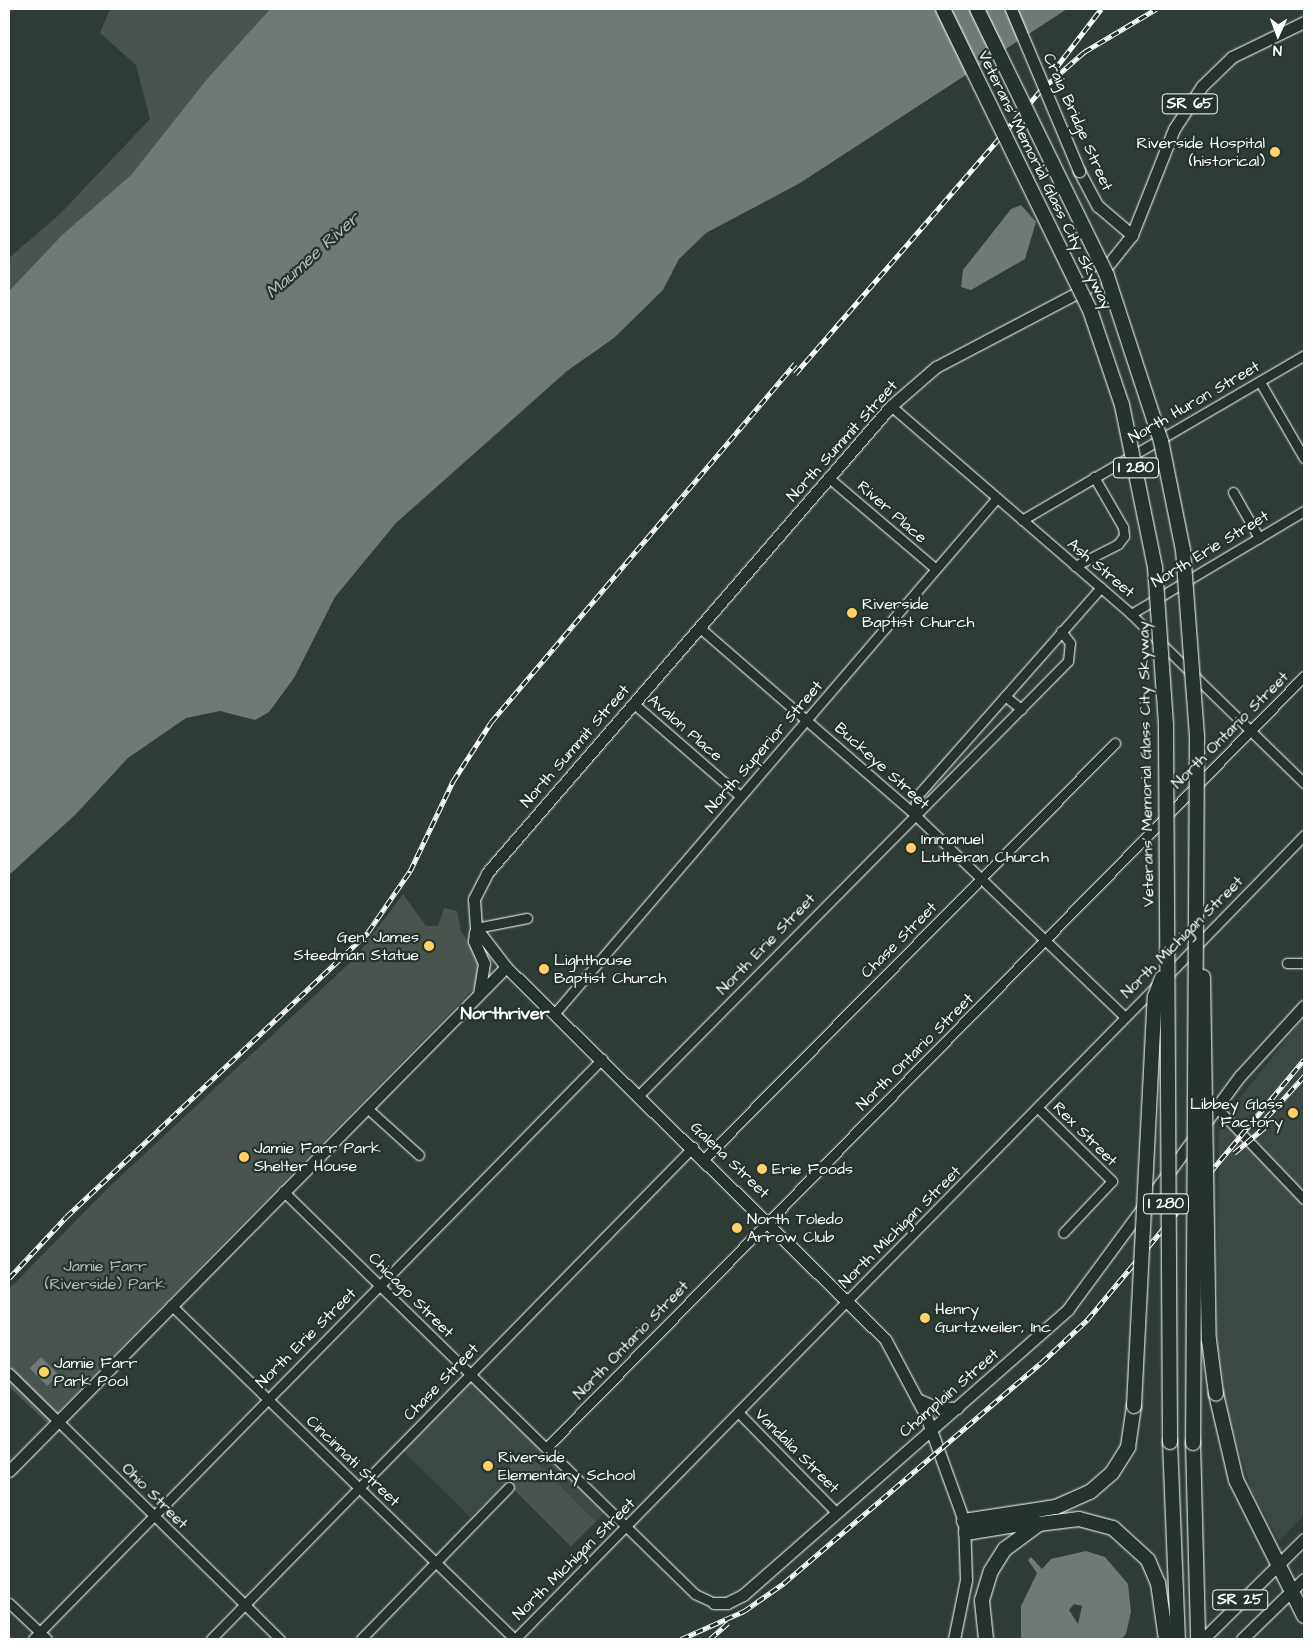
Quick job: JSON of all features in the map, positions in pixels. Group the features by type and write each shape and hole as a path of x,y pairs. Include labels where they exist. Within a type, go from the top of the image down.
{"highway":[{"name":"Veterans' Memorial Glass City Skyway","path":"943,9 1091,313 1122,405 1144,500 1162,627 1170,1442 1178,1639"},
{"name":"Veterans' Memorial Glass City Skyway","path":"977,9 1077,210 1137,360 1161,441 1183,550 1198,737 1193,1442 1198,1639"},
{"path":"1198,737 1209,1340 1216,1394 1236,1480 1304,1616"},
{"path":"965,1527 1056,1507 1090,1492 1112,1473 1128,1448 1134,1406 1155,998 1166,965"},
{"path":"965,1527 1049,1520 1099,1523 1140,1549 1158,1583 1166,1639"},
{"path":"986,1639 982,1600 991,1571 1016,1538 1049,1520"}],"main road":[{"name":"Craig Bridge Street","path":"1011,9 1079,171 1098,206 1132,235"},
{"name":"North Summit Street","path":"477,998 484,971 474,941 476,928 474,899 487,873 891,406 936,367 1092,285 1132,235 1174,129 1202,86 1232,57 1304,22"},
{"name":"Galena Street","path":"476,928 506,967 769,1221 849,1300 884,1339 918,1399 931,1430 965,1527 966,1580 954,1639"},
{"path":"9,1471 171,1304 506,967"},
{"name":"Champlain Street","path":"714,1603 727,1603 743,1595 835,1511 957,1408 1068,1309 1142,1215 1214,1112 1274,1034 1304,1006"},
{"path":"918,1399 936,1407 957,1408"},
{"name":"SR 25","path":"1204,1639 1304,1538"},
{"name":"SR 25","path":"1242,1639 1304,1579"}],"street":[{"name":"North Huron Street","path":"1022,520 1304,355"},
{"path":"1260,382 1304,458"},
{"name":"Ash Street","path":"891,406 996,499 1131,614 1304,784"},
{"path":"1075,566 1118,544 1124,536 1123,527 1094,477"},
{"name":"River Place","path":"829,478 936,570"},
{"path":"1233,492 1259,538"},
{"name":"North Superior Street","path":"554,1014 996,499"},
{"name":"North Erie Street","path":"1131,614 1304,511"},
{"name":"North Erie Street","path":"914,814 918,796 1101,587"},
{"name":"Buckeye Street","path":"699,627 914,814 982,877 1125,1017"},
{"name":"North Erie Street","path":"639,1095 914,814 1068,661 1070,643 1061,631"},
{"name":"North Ontario Street","path":"546,1448 1304,676"},
{"path":"1005,696 1021,709"},
{"name":"Avalon Place","path":"633,703 740,796"},
{"name":"Chase Street","path":"704,1158 1115,743"},
{"name":"North Michigan Street","path":"514,1639 626,1528 1304,835"},
{"path":"476,928 527,918"},
{"path":"1287,964 1304,963"},
{"name":"North Erie Street","path":"36,1636 267,1398 602,1059"},
{"path":"367,1108 419,1155"},
{"name":"Rex Street","path":"1038,1108 1112,1181 1063,1233"},
{"path":"1214,1112 1304,1199"},
{"name":"Chase Street","path":"211,1639 693,1147"},
{"name":"Chicago Street","path":"283,1191 695,1594 714,1603"},
{"name":"Cincinnati Street","path":"171,1304 514,1639"},
{"name":"Ohio Street","path":"9,1373 280,1639"},
{"name":"Vandalia Street","path":"738,1412 835,1511"},
{"path":"360,1639 509,1487"},
{"path":"9,1603 36,1636 47,1639"}],"shaded area":[{"path":"1304,1017 1304,1515 1279,1541 1251,1489 1223,1398 1217,1340 1219,1124"},
{"name":"Riverside Elementary School","path":"471,1381 605,1513 572,1545 507,1483 470,1517 402,1450"}],"green space":[{"path":"110,9 270,9 207,79 131,175 62,235 9,291 9,258 60,214 150,119 136,65 100,33"},
{"name":"Jamie Farr (Riverside) Park","path":"403,894 426,926 438,926 444,908 457,911 461,931 480,957 475,987 47,1423 9,1387 9,1289 109,1187 356,957"},
{"path":"525,1451 596,1522 571,1546 500,1476"}],"water":[{"name":"Maumee River","path":"270,9 1067,9 800,183 706,233 679,259 663,290 614,338 567,371 396,523 335,597 294,678 269,712 255,720 220,711 186,718 128,758 75,815 9,875 9,291 62,235 131,175 207,79"},
{"path":"1021,205 1036,222 1025,259 971,290 961,287 963,270 1011,209"},
{"name":"Jamie Farr Park Pool","path":"41,1357 59,1375 47,1386 30,1368"},
{"path":"1086,1551 1105,1557 1128,1584 1131,1612 1126,1634 1121,1639 1021,1639 1021,1606 1037,1573 1028,1560 1031,1557 1042,1569 1051,1559","holes":["1074,1604 1082,1606 1078,1624 1069,1610"]}],"railway":[{"path":"1054,70 1101,9"},
{"path":"795,374 1042,89 1084,52 1156,9"},
{"path":"9,1278 66,1217 368,932 410,871 453,781 491,722 795,364"},
{"path":"681,1639 744,1611 784,1583 1041,1363 1087,1320 1304,1060"},
{"path":"1256,1129 1304,1076"},
{"path":"1234,1153 1265,1127"},
{"path":"710,1639 728,1623"}],"place":[{"name":"Riverside Hospital (historical)","path":"1275,152"},
{"name":"Riverside Baptist Church","path":"852,613"},
{"name":"Immanuel Lutheran Church","path":"911,848"},
{"name":"Gen. James Steedman Statue","path":"429,946"},
{"name":"Lighthouse Baptist Church","path":"544,969"},
{"name":"Libbey Glass Factory","path":"1293,1113"},
{"name":"Jamie Farr Park Shelter House","path":"244,1157"},
{"name":"Erie Foods","path":"762,1169"},
{"name":"North Toledo Arrow Club","path":"737,1228"},
{"name":"Henry Gurtzweiler, Inc","path":"925,1318"},
{"name":"Jamie Farr Park Pool","path":"44,1372"},
{"name":"Riverside Elementary School","path":"488,1466"}],"district":[{"name":"Northriver","path":"505,1014"}]}
